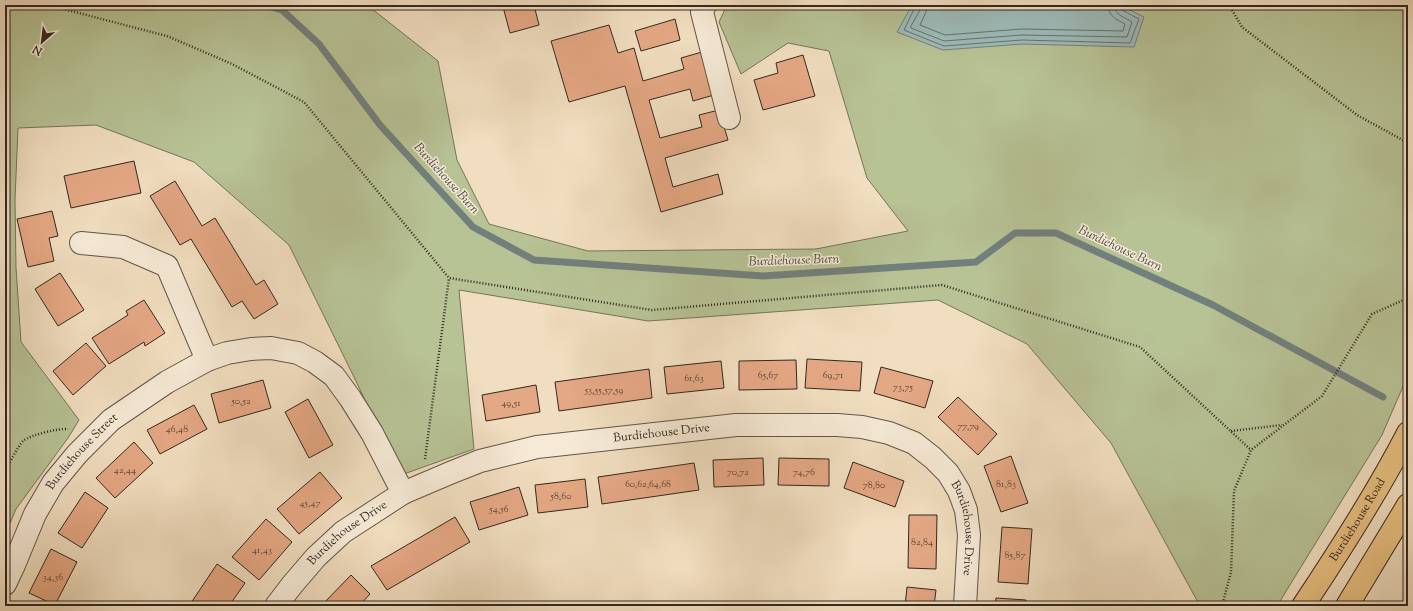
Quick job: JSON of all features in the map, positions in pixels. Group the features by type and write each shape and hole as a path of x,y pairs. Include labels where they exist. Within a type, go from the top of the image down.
{"main road":[{"name":"Burdiehouse Road","path":"1303,606 1386,476 1408,432"},
{"path":"1347,606 1408,505"}],"street":[{"path":"705,5 702,12 729,118"},
{"path":"81,243 123,247 168,266 207,360"},
{"name":"Burdiehouse Street","path":"5,584 35,514 53,483 77,454 111,420 167,382 207,360 227,353 251,349 271,348 298,353 315,362 334,376 412,489"},
{"name":"Burdiehouse Drive","path":"276,606 316,556 343,532 412,489 480,461 537,447 736,425 837,425 862,427 889,432 914,443 933,458 948,473 959,492 966,510 969,534 965,606"}],"path":[{"path":"48,5 167,36 232,64 304,102 449,278 652,310 942,285 1140,347 1251,450"},
{"path":"1229,5 1242,27 1357,115 1408,143"},
{"path":"412,489 449,278"},
{"path":"1222,606 1232,572 1234,491 1251,450 1322,396 1372,314 1408,298"},
{"path":"1231,432 1284,425"},
{"path":"5,470 24,441 41,433 64,429 96,435"}],"green space":[{"path":"5,5 367,5 438,61 457,160 489,224 588,251 816,249 908,231 867,178 829,51 788,43 741,74 719,22 727,5 1408,5 1408,375 1382,435 1277,606 1200,606 1111,443 1027,344 938,300 648,321 459,290 474,449 401,475 289,245 194,162 96,125 18,128 15,199 16,268 21,342 79,420 68,438 16,509 5,535"}],"water":[{"path":"912,5 1120,5 1144,17 1134,47 1022,44 943,50 897,32"}],"building":[{"path":"509,5 534,5 539,25 510,33 503,7"},
{"path":"675,19 680,40 641,51 635,31"},
{"path":"609,25 618,53 634,48 643,81 684,69 681,58 702,52 714,95 693,101 690,89 649,100 660,138 702,127 699,115 719,110 728,140 665,158 673,187 718,174 723,194 661,212 625,86 569,102 551,41"},
{"path":"803,55 815,96 763,110 754,80 778,73 776,63"},
{"path":"134,161 141,193 71,208 64,176"},
{"path":"175,181 202,226 215,218 256,285 264,280 278,304 254,319 242,301 232,307 191,239 180,245 150,196"},
{"path":"52,211 58,236 49,238 54,261 28,267 17,219"},
{"path":"60,273 84,310 58,326 35,289"},
{"path":"144,300 165,333 145,346 144,342 109,364 92,338 128,315 126,311"},
{"path":"86,343 106,366 73,395 53,371"},
{"path":"807,359 862,362 860,391 805,388"},
{"path":"796,360 797,389 739,390 739,361"},
{"path":"721,361 724,388 667,394 664,367"},
{"path":"881,367 933,381 925,408 874,393"},
{"path":"649,369 652,398 559,411 555,382"},
{"path":"263,380 271,408 219,423 211,394"},
{"path":"536,385 540,412 486,421 482,395"},
{"path":"958,397 997,434 978,455 938,417"},
{"path":"308,399 333,445 309,458 285,412"},
{"path":"194,405 207,429 160,454 147,430"},
{"path":"134,442 153,463 115,498 96,478"},
{"path":"1011,456 1028,503 1001,512 984,466"},
{"path":"763,458 764,485 714,487 713,460"},
{"path":"779,458 829,459 829,486 778,485"},
{"path":"853,462 904,481 895,507 844,488"},
{"path":"694,463 699,490 602,504 598,477"},
{"path":"320,472 342,498 299,534 277,509"},
{"path":"585,479 588,507 538,513 535,485"},
{"path":"519,487 528,515 479,530 470,502"},
{"path":"85,492 108,508 82,548 58,533"},
{"path":"909,515 937,515 936,569 908,568"},
{"path":"455,517 470,542 387,590 371,566"},
{"path":"266,519 292,542 259,580 232,557"},
{"path":"1002,527 1032,529 1028,584 998,582"},
{"path":"51,549 77,562 55,605 29,593"},
{"path":"217,564 245,583 229,606 189,606"},
{"path":"351,575 370,594 359,606 321,606"},
{"path":"907,587 936,590 934,606 905,606"},
{"path":"996,598 1026,600 1026,606 995,606"},
{"path":"682,603 682,606 633,606 633,604"}],"waterway":[{"name":"Burdiehouse Burn","path":"265,5 282,10 319,44 380,125 473,227 534,260 763,276 976,262 1015,233 1056,233 1213,305 1383,397"}]}
